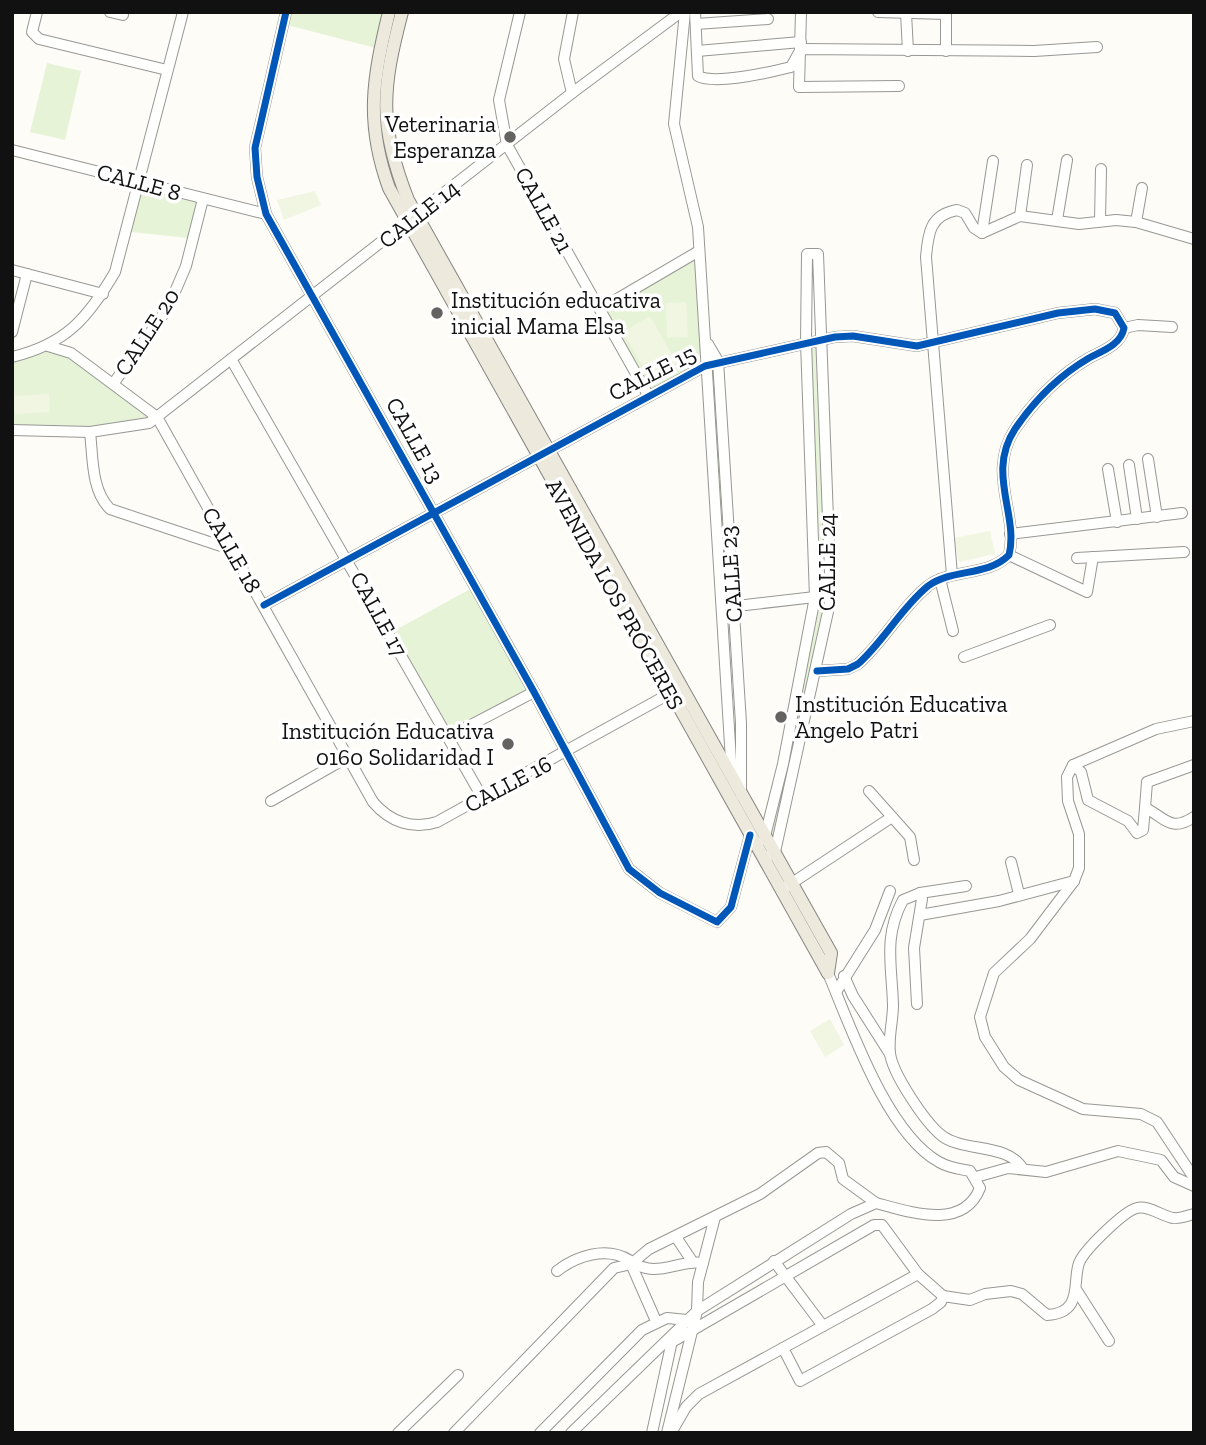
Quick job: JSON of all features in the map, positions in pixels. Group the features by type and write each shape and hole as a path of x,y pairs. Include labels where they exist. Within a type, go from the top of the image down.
{"main road":[{"name":"AVENIDA LOS PRÓCERES","path":"389,12 375,69 372,113 384,176 412,220 727,780 758,840 831,953 828,973"},
{"name":"AVENIDA LOS PRÓCERES","path":"402,12 387,73 386,126 394,163 412,220"}],"street":[{"path":"37,12 33,35 39,39 167,70"},
{"path":"110,12 123,15"},
{"path":"12,357 48,346 69,333 103,294 122,255 183,12"},
{"name":"CALLE 13","path":"286,12 255,148 257,177 265,214 534,692 629,869 660,893 717,922 729,910"},
{"name":"CALLE 21","path":"520,12 499,100 507,145 648,394"},
{"path":"572,93 564,59 573,12"},
{"name":"CALLE 14","path":"12,430 90,432 138,427 158,417 572,93 683,12"},
{"name":"CALLE 23","path":"683,12 674,124 698,227 708,344 705,366 727,607 727,780"},
{"path":"800,12 799,88 899,86"},
{"path":"878,12 946,14 946,51"},
{"path":"906,13 908,51"},
{"path":"768,19 695,18 698,76 745,76 791,67 801,46"},
{"path":"697,51 801,46 908,51 1097,47"},
{"name":"CALLE 8","path":"12,150 265,214"},
{"path":"1057,220 1067,160"},
{"path":"982,233 993,161"},
{"path":"1020,216 1027,165"},
{"path":"1100,220 1101,169"},
{"path":"1136,222 1142,188"},
{"name":"CALLE 20","path":"113,384 168,308 186,265 202,199"},
{"path":"952,575 926,257 929,227 937,218 957,210 965,213 974,228 982,233"},
{"path":"982,233 1020,216 1079,224 1100,220 1136,222 1194,239"},
{"path":"600,309 699,251"},
{"name":"CALLE 24","path":"720,933 758,840 815,597 806,342 812,254 819,340 831,598 817,671 769,856"},
{"path":"12,270 103,294"},
{"path":"12,332 27,274"},
{"name":"CALLE 15","path":"264,605 349,561 648,394 718,361 806,342 853,337 907,346 934,343 1058,313 1089,309 1115,313 1123,331"},
{"path":"1009,555 1010,534 1003,470 1004,455 1015,428 1057,381 1113,345 1123,331 1138,325 1172,327"},
{"name":"CALLE 23","path":"708,344 718,361 737,798"},
{"name":"CALLE 18","path":"48,346 71,353 158,417 379,810 404,824"},
{"name":"CALLE 17","path":"231,359 482,797"},
{"path":"90,432 95,479 103,502 110,509 230,549"},
{"path":"1148,459 1157,517"},
{"path":"1129,465 1137,519"},
{"path":"1108,469 1117,522"},
{"path":"1010,534 1182,513"},
{"path":"1077,558 1184,552"},
{"path":"817,671 848,669 858,664 915,599 940,579 994,566 1009,555"},
{"path":"1009,555 1087,592 1093,557"},
{"path":"940,579 953,631"},
{"path":"727,607 815,597"},
{"path":"964,657 1050,625"},
{"name":"CALLE 16","path":"404,824 426,826 437,822 676,690"},
{"path":"448,737 534,692"},
{"path":"1194,721 1156,729 1073,765 1067,777 1068,801 1081,852 1074,881 1030,939 994,973 980,1017 985,1037 1004,1067 1019,1080 1083,1109 1141,1114 1157,1122 1194,1178"},
{"path":"271,801 348,757"},
{"path":"1073,765 1081,772 1088,800 1128,821 1139,833 1143,830 1142,810 1145,808 1147,782 1194,765"},
{"path":"869,791 910,836 914,860"},
{"path":"1145,808 1169,823 1184,824 1194,817"},
{"path":"786,886 892,817"},
{"path":"1011,862 1019,894"},
{"path":"919,915 1074,881"},
{"path":"890,1054 893,1007 890,931 903,901 920,894 966,886"},
{"path":"836,992 875,930 890,891"},
{"path":"917,1004 914,948 922,899 920,894"},
{"name":"AVENIDA LOS PRÓCERES","path":"828,973 868,1068 902,1127 931,1157 942,1164 970,1171 976,1177"},
{"path":"844,976 922,1113 941,1136 999,1153 1018,1162 1023,1169"},
{"path":"454,1433 614,1268 631,1264 649,1250 760,1195 818,1153 826,1152 839,1163 844,1179 876,1203 921,1216 952,1214 975,1200 980,1188 976,1177 1008,1168 1046,1172 1118,1152 1161,1160 1174,1177 1194,1185"},
{"path":"669,1433 689,1324 697,1311 825,1230 876,1203"},
{"path":"1110,1341 1077,1291 1077,1270 1086,1251 1137,1208 1145,1208 1175,1219 1194,1214"},
{"path":"697,1311 697,1262 715,1217"},
{"path":"571,1433 609,1395 689,1324 874,1224 882,1225 918,1274 943,1296 970,1300 985,1294 1011,1291 1022,1294 1047,1315 1064,1309 1077,1291"},
{"path":"811,1259 825,1230"},
{"path":"676,1237 697,1262"},
{"path":"557,1271 577,1258 595,1253 623,1258 631,1264 653,1269 697,1262"},
{"path":"774,1261 823,1326"},
{"path":"631,1264 656,1321"},
{"path":"669,1433 686,1407 699,1394 918,1274"},
{"path":"783,1348 799,1381 932,1309 942,1302 943,1296"},
{"path":"540,1433 642,1330 667,1318 689,1324"},
{"path":"652,1433 673,1337"},
{"path":"398,1433 458,1375"},
{"path":"592,1380 609,1395"}],"green space":[{"path":"290,12 386,12 376,48 287,25"},
{"path":"47,63 81,71 65,140 30,132"},
{"path":"141,188 198,203 189,238 131,232"},
{"path":"315,191 321,205 284,220 277,200"},
{"path":"695,257 701,352 686,371 650,391 603,310"},
{"path":"686,302 688,337 667,338 666,303"},
{"path":"650,316 677,363 650,379 623,332"},
{"path":"816,344 829,588 822,589 809,345"},
{"path":"45,351 62,353 148,417 141,422 86,428 12,425 12,360"},
{"path":"711,377 714,377 730,603 723,604"},
{"path":"49,394 50,412 15,414 14,396"},
{"path":"990,531 995,554 959,562 954,538"},
{"path":"472,588 531,690 450,733 392,632"},
{"path":"829,599 773,839 771,835 821,600"},
{"path":"830,1019 844,1045 825,1057 810,1031"}],"cycle path":[{"path":"286,12 255,148 257,177 266,214 534,692 629,869 660,893 717,922 731,907 750,835"},
{"path":"264,605 705,366 835,337 853,336 917,346 1058,313 1095,309 1115,313 1124,328 1119,339 1068,372 1048,389 1022,419 1007,445 1003,478 1010,525 1009,555 990,567 937,580 909,604 858,664 848,669 817,671"}],"place":[{"name":"Veterinaria Esperanza","path":"510,137"},
{"name":"Institución educativa inicial Mama Elsa","path":"437,313"},
{"name":"Institución Educativa Angelo Patri","path":"781,717"},
{"name":"Institución Educativa 0160 Solidaridad I","path":"508,744"}]}
